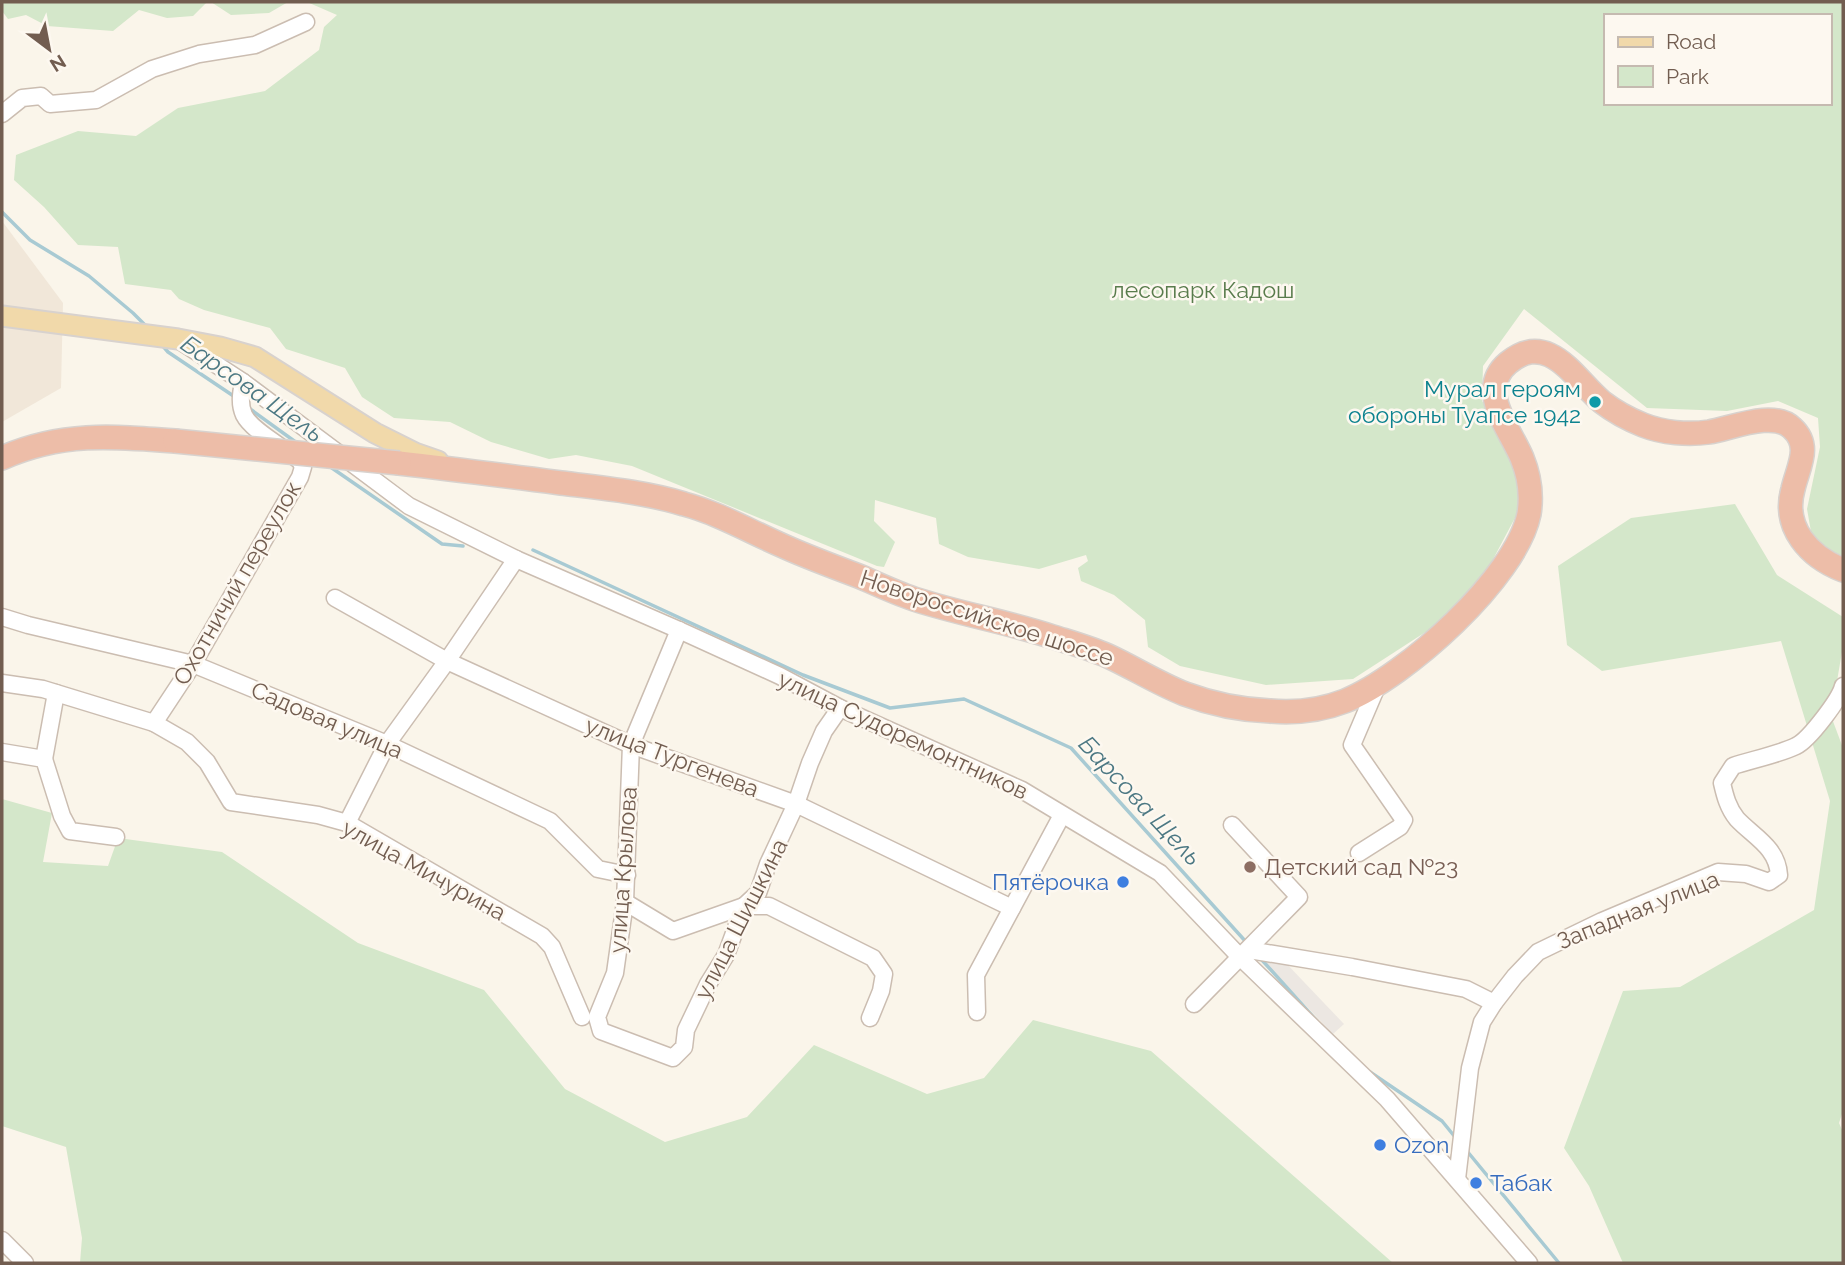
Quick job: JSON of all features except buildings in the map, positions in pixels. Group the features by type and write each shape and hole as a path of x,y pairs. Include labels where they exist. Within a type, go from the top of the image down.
{"highway":[{"name":"Новороссийское шоссе","path":"2,458 57,440 97,436 399,463 621,491 686,504 914,599 1079,645 1209,702 1271,712 1308,710 1344,701 1378,684 1424,652 1501,571 1522,538 1530,510 1530,480 1522,457 1496,406 1494,387 1499,373 1511,360 1539,352 1557,358 1599,399 1627,418 1656,430 1705,432 1775,420 1788,423 1802,438 1803,453 1791,493 1791,512 1797,532 1806,548 1843,570"}],"main road":[{"name":"Новороссийское шоссе","path":"2,317 174,339 220,347 255,358 375,433 415,453 469,471"}],"street":[{"path":"2,114 22,98 41,96 50,104 96,100 152,69 199,54 255,45 306,22"},
{"name":"улица Судоремонтников","path":"174,339 241,389 410,506 516,559 780,676 840,708 1022,790 1160,873 1245,953 1387,1099 1529,1263"},
{"name":"Охотничий переулок","path":"154,723 192,664 300,477 303,467 300,461 252,425 244,414 241,389"},
{"path":"347,823 387,744 516,559"},
{"name":"улица Тургенева","path":"335,598 447,661 631,745 796,804 1012,908"},
{"name":"Садовая улица","path":"2,617 192,664 387,744 550,821 598,869 627,875"},
{"name":"улица Крылова","path":"601,1031 597,1017 615,974 625,902 631,745 679,630"},
{"name":"улица Мичурина","path":"2,683 43,689 154,723 187,741 207,762 231,802 318,815 347,823 542,936 552,947 582,1017"},
{"path":"1359,853 1400,827 1404,820 1352,746 1378,684"},
{"name":"Западная улица","path":"1457,1179 1470,1068 1482,1022 1515,976 1538,952 1602,921 1718,872 1746,874 1769,882 1779,875 1778,863 1760,839 1736,817 1726,802 1722,783 1733,766 1798,745 1818,724 1841,693 1843,686"},
{"path":"57,693 44,759 62,816 70,831 116,837"},
{"name":"улица Шишкина","path":"601,1031 673,1058 684,1047 685,1030 726,955 744,906 758,893 768,864 796,804 810,762 824,731 840,708"},
{"path":"2,752 44,759"},
{"path":"977,1012 976,975 1062,815"},
{"path":"1194,1004 1299,897 1232,825"},
{"path":"625,902 673,931 744,906 769,906 873,958 884,974 881,992 870,1018"},
{"path":"1245,953 1352,967 1466,989 1494,1003"},
{"path":"2,1240 25,1263"}],"shaded area":[{"path":"2,221 63,303 61,388 2,422"},
{"path":"1270,955 1284,961 1344,1024 1333,1034 1263,961"}],"green space":[{"path":"2,2 207,2 193,16 167,18 139,10 113,31 47,26 26,15 8,19 2,11"},
{"path":"211,2 288,2 269,13 231,15"},
{"name":"лесопарк Кадош","path":"307,2 1843,2 1843,556 1813,543 1807,509 1820,447 1818,418 1778,401 1727,411 1647,408 1524,309 1483,366 1482,401 1511,444 1525,499 1481,582 1438,624 1353,679 1266,685 1180,666 1148,647 1145,620 1114,595 1081,581 1078,568 1088,561 1086,555 1039,569 968,557 939,544 936,518 875,500 874,521 895,542 884,567 877,566 632,466 576,455 549,459 491,442 450,422 394,418 362,397 345,368 286,349 270,328 204,310 179,299 171,290 125,284 118,247 78,245 44,207 14,180 16,155 78,131 136,136 178,108 265,91 319,50 324,27 337,15"},
{"path":"1735,504 1777,575 1843,617 1843,646 1831,716 1843,748 1843,1111 1839,1123 1843,1132 1843,1263 1623,1263 1589,1186 1564,1148 1623,991 1680,987 1814,910 1830,801 1781,641 1602,671 1567,645 1558,566 1631,518"},
{"path":"2,799 52,813 43,862 108,866 118,838 222,852 358,943 484,990 565,1089 665,1142 747,1117 814,1045 927,1094 984,1078 1033,1020 1151,1051 1393,1263 80,1263 82,1238 66,1147 2,1126"}],"waterway":[{"name":"Барсова Щель","path":"2,212 30,240 89,276 148,328"},
{"name":"Барсова Щель","path":"162,345 168,352 235,397"},
{"name":"Барсова Щель","path":"246,406 297,443"},
{"name":"Барсова Щель","path":"329,466 442,544 463,546"},
{"name":"Барсова Щель","path":"533,550 803,675 890,708 964,699 1071,748 1247,943"},
{"name":"Барсова Щель","path":"1261,959 1317,1021"},
{"name":"Барсова Щель","path":"1370,1072 1442,1121 1455,1137"},
{"name":"Барсова Щель","path":"1467,1151 1559,1263"}],"place":[{"name":"Мурал героям обороны Туапсе 1942","path":"1595,402"},
{"name":"Детский сад №23","path":"1250,867"},
{"name":"Пятёрочка","path":"1123,882"},
{"name":"Ozon","path":"1380,1145"},
{"name":"Табак","path":"1476,1183"}]}
